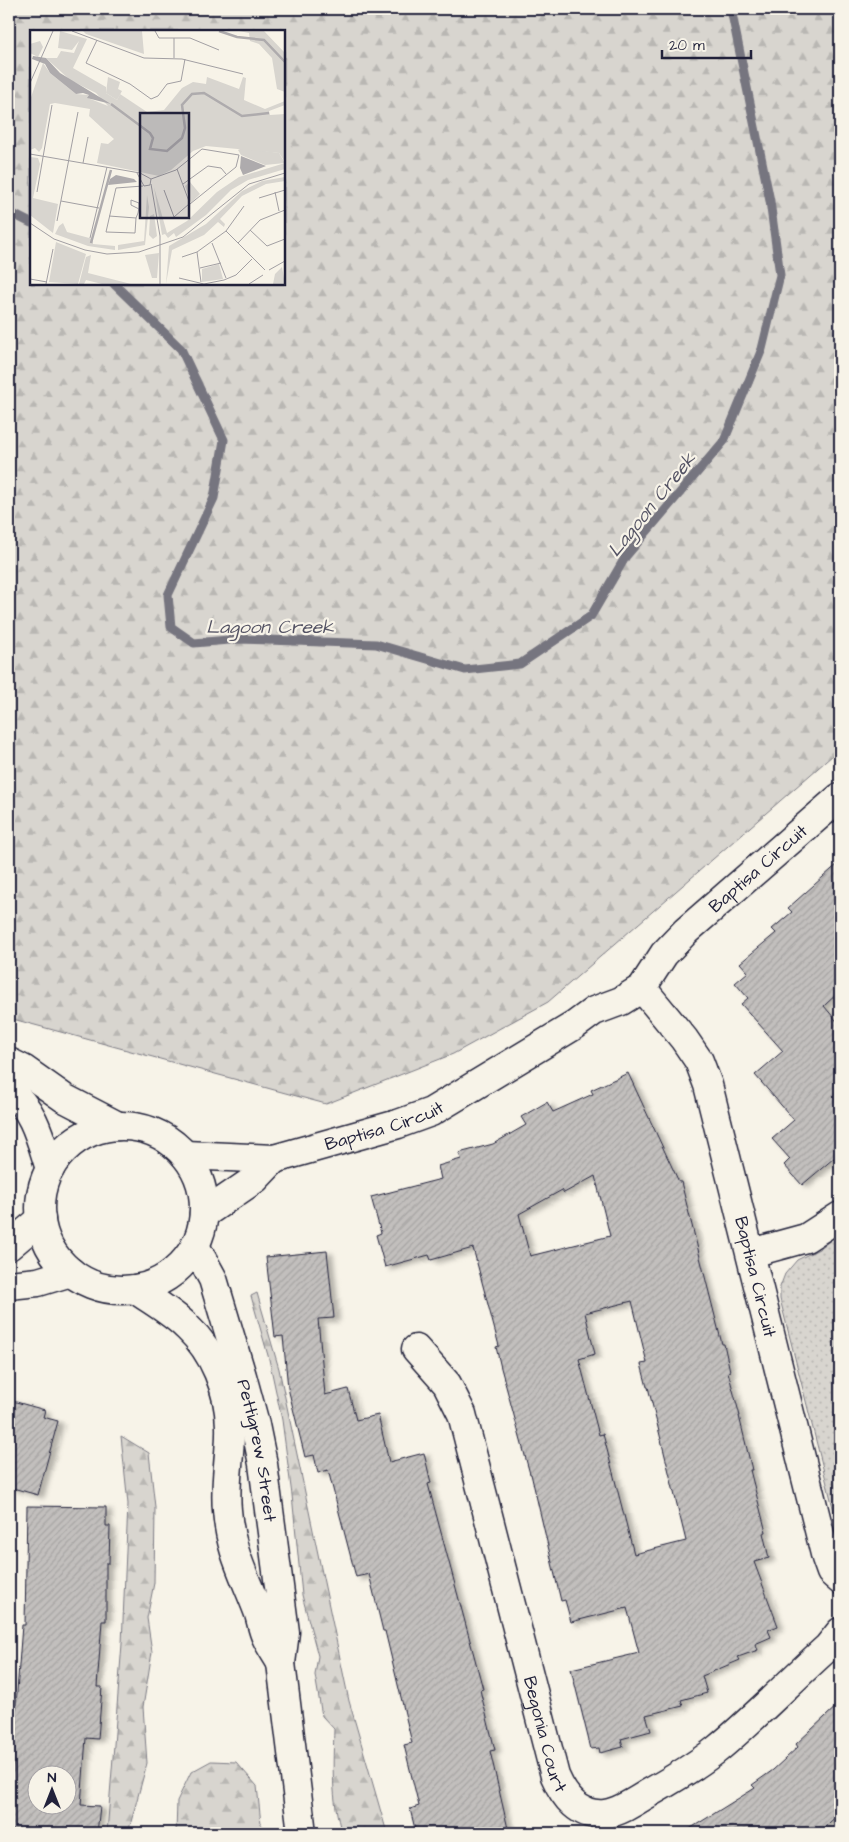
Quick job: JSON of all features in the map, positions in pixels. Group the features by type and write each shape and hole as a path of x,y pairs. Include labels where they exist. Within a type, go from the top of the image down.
{"street":[{"name":"Baptisa Circuit","path":"185,1156 274,1159 398,1124 430,1112 575,1025 594,1011 621,1001 642,988 664,954 686,931 840,797"},
{"name":"Baptisa Circuit","path":"642,988 684,1039 699,1061 708,1085 826,1558 831,1572 840,1580"},
{"path":"9,1062 23,1069 64,1098 118,1126"},
{"path":"9,1091 16,1096 28,1112 38,1130 50,1169"},
{"path":"118,1126 143,1129 166,1139 185,1156 196,1173 203,1193 204,1214 195,1246 180,1266 159,1281 135,1289 105,1288 90,1284 71,1272 56,1257 46,1239 41,1220 41,1193 50,1169 67,1147 91,1132 118,1126"},
{"path":"204,1214 255,1179 274,1159"},
{"path":"751,1253 806,1238 834,1222 840,1216"},
{"path":"9,1246 41,1220"},
{"name":"Pettigrew Street","path":"195,1246 213,1279 255,1424 285,1632 281,1663 302,1833"},
{"path":"9,1285 38,1282 71,1272"},
{"name":"Pettigrew Street","path":"135,1289 187,1327 217,1368 226,1395 230,1425 226,1508 230,1538 238,1565 258,1611 266,1637 281,1663"},
{"name":"Begonia Court","path":"416,1349 447,1384 462,1414 555,1776 562,1792 575,1805 587,1813 605,1814 628,1806 661,1786 715,1750 828,1647 840,1632"}],"green space":[{"path":"9,9 840,9 840,749 548,1002 453,1054 326,1104 9,1018"},
{"path":"840,1233 840,1535 780,1299 780,1287 785,1274 797,1260 819,1249"},
{"path":"257,1293 279,1369 349,1701 387,1833 342,1833 338,1820 333,1782 334,1729 322,1716 315,1675 318,1656 302,1595 282,1420 269,1359 251,1296"},
{"path":"121,1436 149,1453 155,1507 154,1583 147,1618 152,1652 143,1707 147,1763 128,1833 107,1833 122,1644 128,1504"},
{"path":"211,1761 236,1762 257,1786 262,1833 176,1833 177,1801 191,1772"}],"building":[{"path":"840,862 840,991 824,1006 840,1025 840,1153 802,1185 784,1165 790,1159 772,1139 794,1120 755,1075 783,1051 741,1004 748,998 735,983 748,972 740,963 776,933 772,929 792,912 788,908"},
{"path":"628,1073 679,1182 681,1182 722,1344 724,1344 730,1371 728,1372 740,1416 752,1470 750,1470 766,1532 763,1533 769,1558 754,1562 778,1626 768,1630 771,1637 755,1644 758,1650 738,1657 740,1660 702,1676 707,1693 681,1700 683,1706 646,1715 651,1731 621,1739 623,1747 600,1753 599,1748 591,1749 571,1669 639,1653 627,1608 571,1622 565,1600 561,1601 531,1474 501,1368 496,1347 499,1346 473,1248 431,1260 429,1255 385,1267 376,1235 381,1233 371,1197 441,1179 438,1166 461,1159 459,1153 493,1144 526,1125 521,1117 547,1102 553,1112 593,1094 591,1090","holes":["595,1176 610,1236 530,1256 519,1214 562,1190 564,1193","632,1301 647,1363 641,1364 686,1541 634,1554 603,1434 599,1435 579,1359 595,1354 585,1313"]},
{"path":"327,1251 334,1318 318,1319 325,1395 348,1389 356,1420 378,1415 389,1462 424,1453 431,1483 428,1484 483,1689 480,1690 495,1750 490,1751 509,1833 416,1833 410,1809 419,1806 404,1745 412,1743 369,1574 356,1577 328,1470 318,1473 314,1455 305,1457 288,1388 283,1336 275,1337 266,1257"},
{"path":"9,1400 45,1410 43,1417 58,1421 38,1495 9,1487"},
{"path":"27,1506 106,1507 106,1526 110,1526 109,1563 106,1563 106,1621 102,1621 97,1687 102,1687 98,1739 86,1738 81,1805 100,1806 97,1833 15,1833 15,1830 9,1830 22,1625 25,1625"},
{"path":"840,1703 840,1813 818,1833 683,1833 755,1788 752,1785 773,1770 798,1747 796,1744"}],"waterway":[{"name":"Lagoon Creek","path":"115,285 181,349 224,440 214,498 168,595 171,627 194,643 240,639 376,644 465,670 520,664 591,616 626,556 724,441 762,349 780,275 770,201 731,9"},
{"name":"Lagoon Creek","path":"9,212 30,222"}]}
